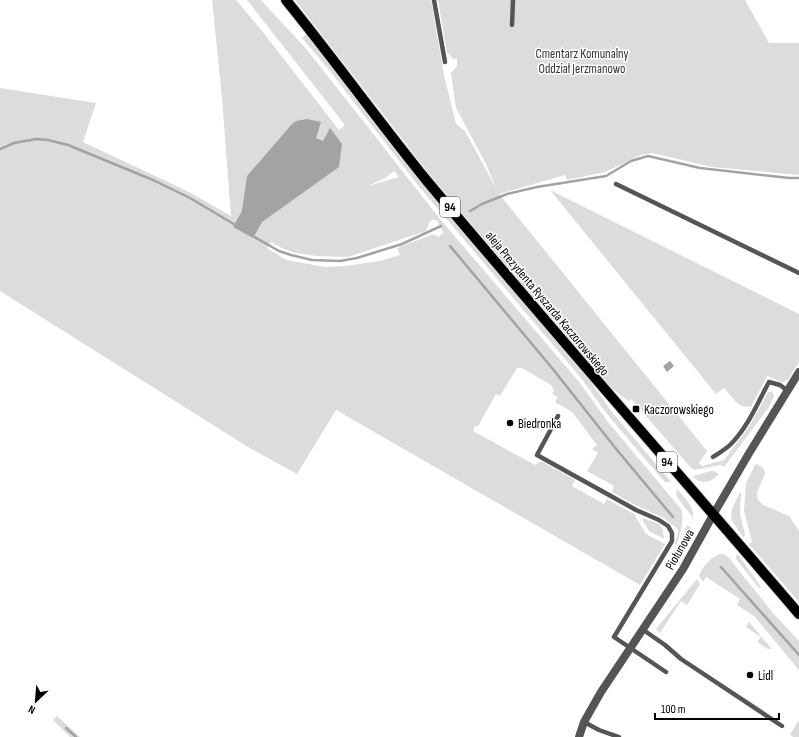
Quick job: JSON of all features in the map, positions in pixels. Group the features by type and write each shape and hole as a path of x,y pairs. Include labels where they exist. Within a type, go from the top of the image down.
{"main road":[{"name":"aleja Prezydenta Ryszarda Kaczorowskiego","path":"286,0 323,45 426,179 603,388 799,614"}],"street":[{"name":"Piołunowa","path":"579,737 584,722 601,692 683,569 713,514 799,372"}],"lane":[{"path":"434,0 445,62"},
{"path":"512,25 513,0"},
{"path":"616,184 799,273"},
{"path":"713,457 732,444 750,419 769,382 780,385 788,391"},
{"path":"558,416 537,455 636,510 659,520 668,526 672,533 672,541 614,637 666,672"},
{"path":"642,629 665,645 681,659 782,726"},
{"path":"584,722 599,730 619,737"}],"green space":[{"path":"212,0 236,0 339,130 345,125 247,0 261,0 308,51 440,219 580,383 608,422 681,509 682,526 677,544 675,544 678,529 664,518 633,504 612,492 614,486 587,471 598,453 592,449 597,445 572,412 555,402 558,397 552,394 554,390 551,385 522,368 517,368 500,396 496,394 478,426 475,426 473,431 535,465 539,462 543,462 575,480 572,486 604,504 607,499 634,514 646,534 665,544 640,585 336,410 297,474 248,447 0,291 0,88 96,103 83,142 187,191 231,216 222,98","holes":["394,171 399,177 368,186 385,178","433,219 435,221 437,220 443,233 438,237 436,235 431,235 397,248 400,255 380,261 325,267 286,260 267,248 271,242 295,253 317,256 348,257 426,231 430,221"]},
{"name":"Cmentarz Komunalny Oddział Jerzmanowo","path":"295,0 431,0 444,75 456,124 465,131 496,188 485,162 456,108 451,73 457,66 457,59 453,59 447,52 438,0 745,0 769,43 799,43 799,175 712,167 652,153 641,155 605,172 567,180 565,175 499,194 707,451 699,463 702,466 724,460 749,427 768,392 773,392 774,396 769,407 724,467 721,465 694,470 692,469 631,399 628,401 610,387 438,185"},
{"path":"306,34 586,375 612,412 671,482 665,482 663,480 607,414 581,378 417,184 329,70 302,38"},
{"path":"550,190 799,314 799,362 788,380 782,382 767,376 751,407 742,406 737,403 724,388 716,394"},
{"path":"757,464 764,469 765,474 757,492 758,500 763,505 789,516 799,531 799,602 749,544 752,542 744,511 746,483 755,465"},
{"path":"711,471 719,474 710,481 702,482 693,476"},
{"path":"677,489 690,506 693,518 677,497"},
{"path":"740,492 740,514 745,534 744,538 732,521 731,516 731,512"},
{"path":"641,518 655,522 661,526 664,539 649,531"},
{"path":"687,525 691,528 680,552 683,537"},
{"path":"720,554 724,554 729,558 773,613 799,641 799,670 754,616 737,605 740,599 706,577 703,582 699,576 702,569 710,560"},
{"path":"738,554 761,587 759,588 736,559"},
{"path":"697,579 700,584 687,605 681,601 660,633 656,629"},
{"path":"749,622 771,649 768,649 757,642 761,637 746,627"},
{"path":"57,716 80,737 70,737 53,720"},
{"path":"799,720 799,737 793,737 790,734"}],"shaded area":[{"path":"307,119 321,122 316,138 323,141 330,128 342,144 339,167 262,222 253,238 233,227 242,211 247,176 292,124 296,121"},
{"path":"670,361 674,366 667,372 663,366"}],"waterway":[{"path":"0,149 14,143 36,139 48,140 68,145 153,180 190,198 237,226"},
{"path":"470,211 482,204 507,194 537,187 606,176 631,161 648,156 700,168 799,178"},
{"path":"251,235 279,251 291,255 312,260 340,261 357,258 402,244 441,226"},
{"path":"450,246 552,368 617,450 673,517"},
{"path":"721,567 799,655"},
{"path":"66,728 76,737"}],"place":[{"name":"Kaczorowskiego","path":"636,409"},
{"name":"Biedronka","path":"510,423"},
{"name":"Lidl","path":"750,675"}]}
